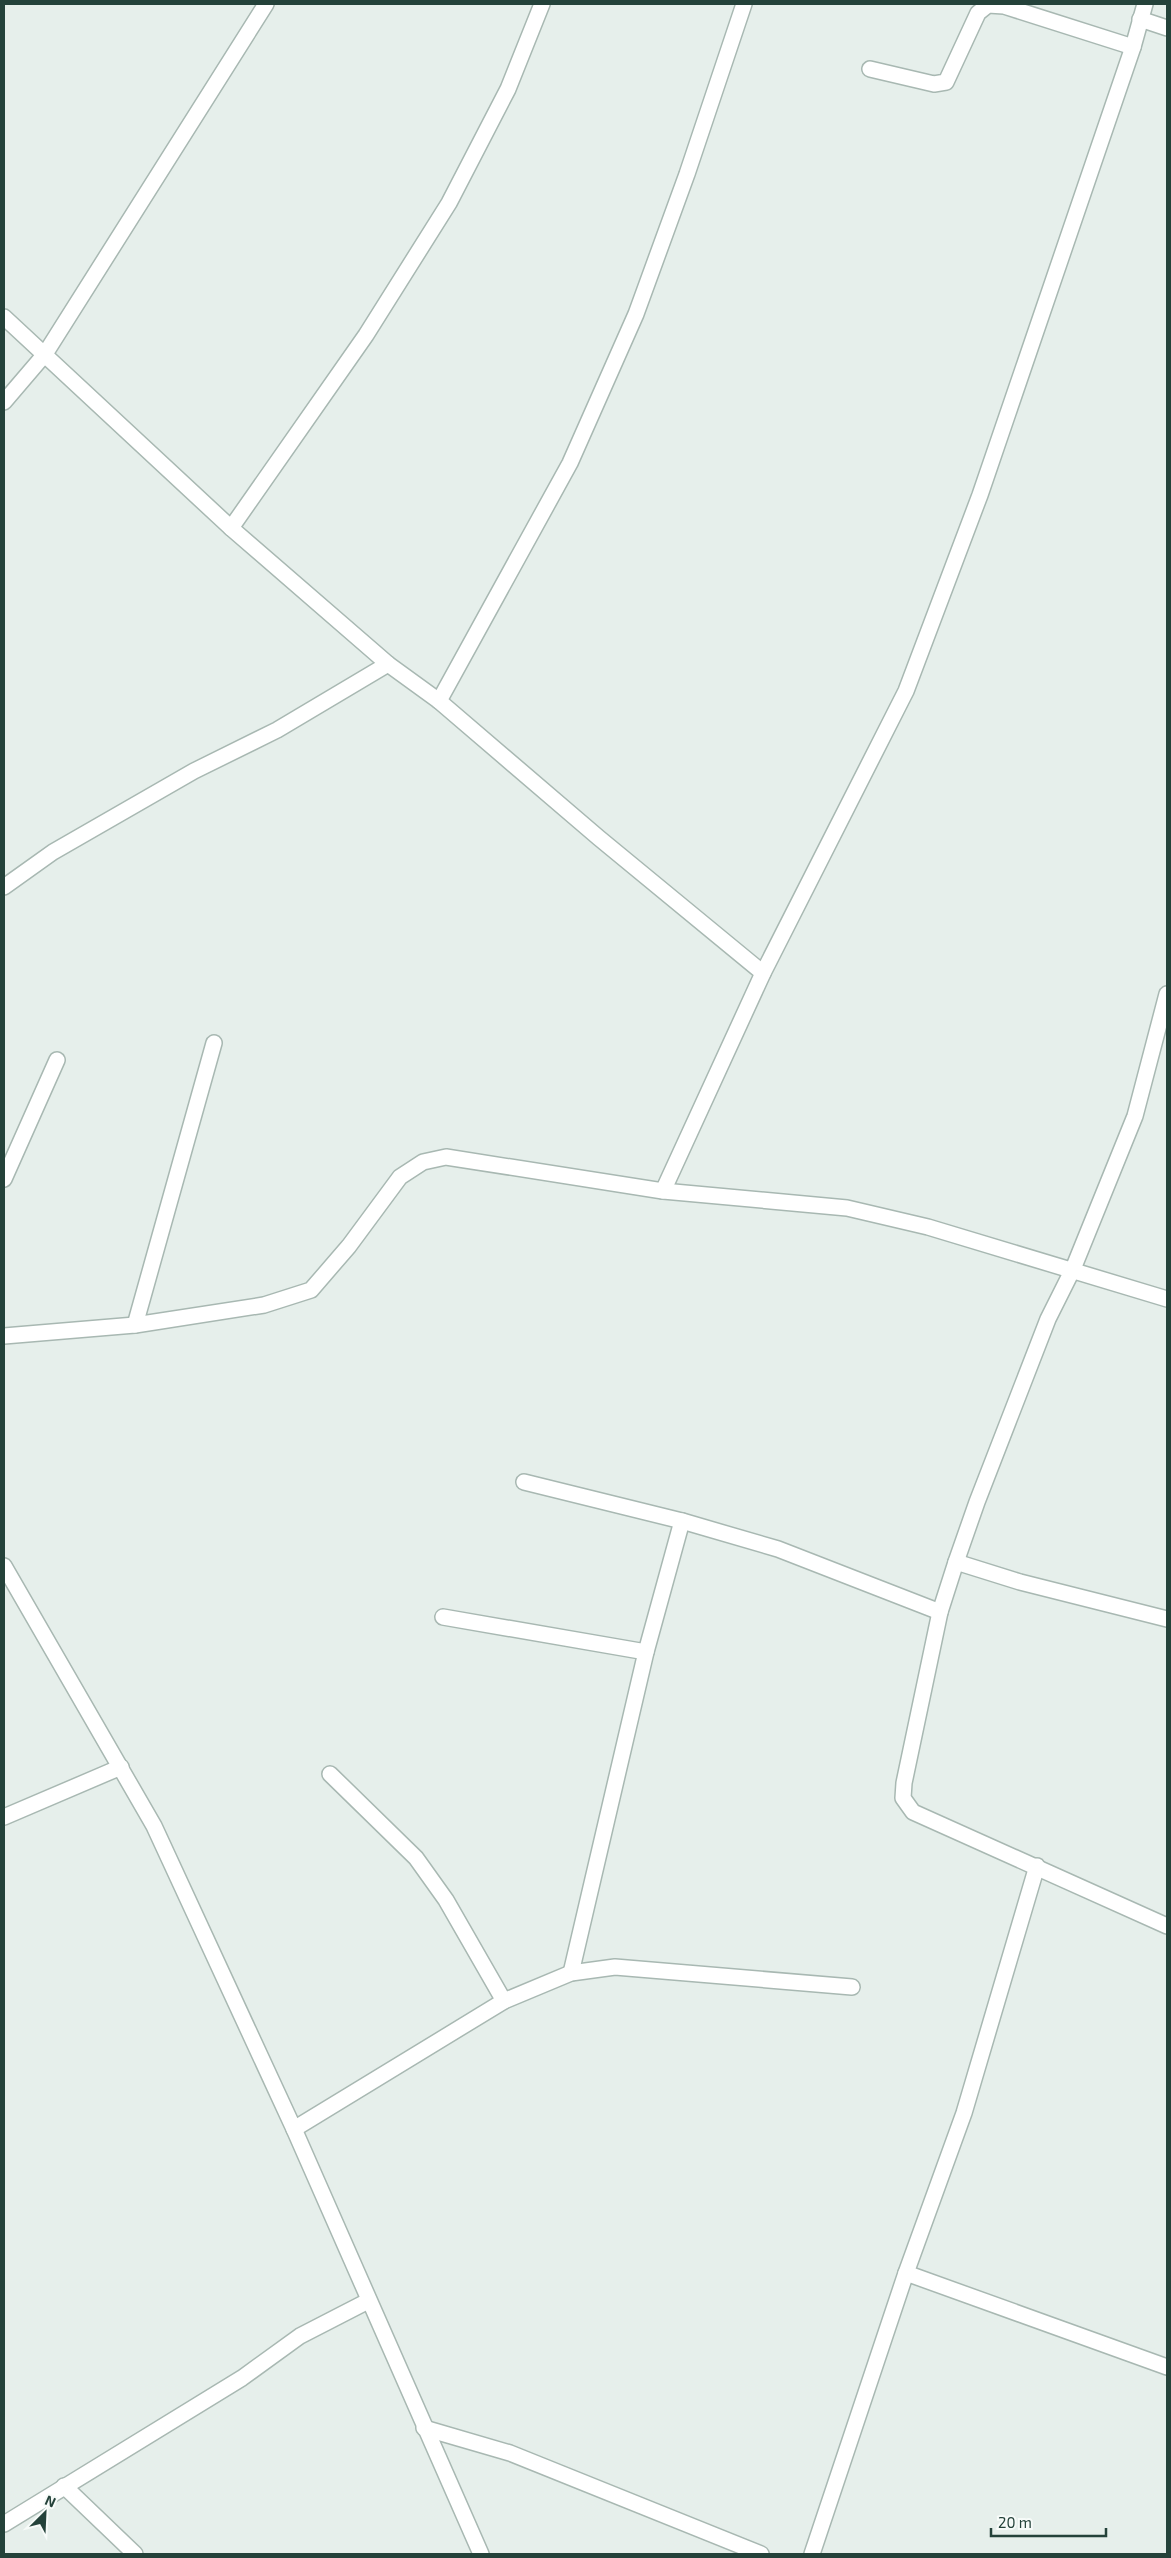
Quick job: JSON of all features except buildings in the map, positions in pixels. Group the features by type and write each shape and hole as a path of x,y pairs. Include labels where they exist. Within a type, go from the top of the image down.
{"street":[{"path":"4,402 46,354 266,4"},
{"path":"231,528 366,335 448,204 508,89 542,4"},
{"path":"439,701 570,463 636,314 687,174 744,4"},
{"path":"663,1191 763,973 906,691 980,495 1133,47 1145,4"},
{"path":"870,69 934,84 946,82 978,13 988,5 1004,6 1133,47"},
{"path":"1140,19 1167,28"},
{"path":"4,317 231,528 388,664 439,701 599,838 763,973"},
{"path":"4,886 78,838 194,771 277,730 388,664"},
{"path":"1167,994 1135,1116 1073,1269 1048,1319 977,1502 956,1562 940,1612 908,1765 904,1798 913,1812 1167,1926"},
{"path":"135,1326 214,1043"},
{"path":"4,1179 57,1060"},
{"path":"4,1336 135,1326 264,1305 311,1290 349,1246 400,1177 423,1162 446,1157 663,1191 847,1208 928,1227 1073,1269 1167,1299"},
{"path":"524,1482 682,1521 778,1549 940,1612"},
{"path":"571,1973 646,1652 682,1521"},
{"path":"956,1562 1020,1582 1167,1619"},
{"path":"4,1566 154,1826 294,2129 368,2301 481,2554"},
{"path":"443,1617 646,1652"},
{"path":"4,1817 121,1767"},
{"path":"330,1774 416,1858 446,1900 504,2001"},
{"path":"812,2554 906,2273 964,2113 1036,1866"},
{"path":"294,2129 504,2001 571,1973 615,1967 852,1987"},
{"path":"906,2273 1167,2366"},
{"path":"4,2524 242,2378 300,2336 368,2301"},
{"path":"424,2428 510,2453 761,2554"},
{"path":"64,2486 135,2554"}]}
